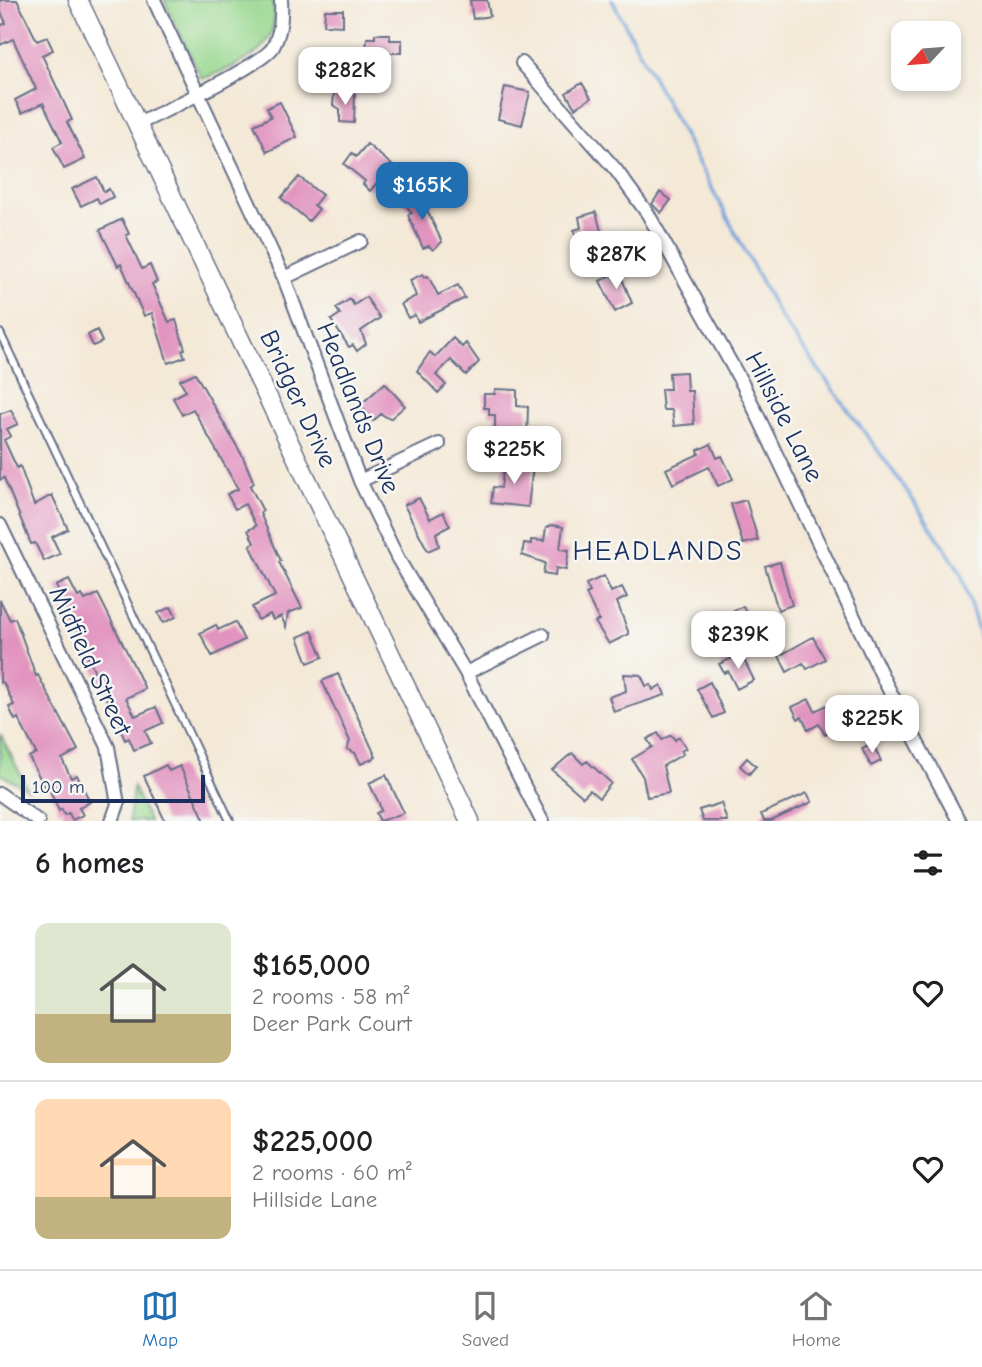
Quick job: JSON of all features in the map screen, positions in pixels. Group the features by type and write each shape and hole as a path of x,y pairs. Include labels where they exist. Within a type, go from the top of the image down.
{"main road":[{"name":"Bridger Drive","path":"78,0 470,821"}],"street":[{"name":"Headlands Drive","path":"154,0 200,91 284,278 360,481 398,559 466,673 541,821"},
{"path":"138,124 246,70 273,49 282,18 281,0"},
{"name":"Hillside Lane","path":"522,63 616,170 648,214 743,385 886,684 959,821"},
{"path":"284,278 361,241"},
{"path":"360,481 439,444"},
{"name":"Midfield Street","path":"0,525 108,747 118,804 113,821"},
{"path":"466,673 543,635"},
{"path":"0,794 38,821"}],"lane":[{"path":"0,332 230,821"}],"green space":[{"path":"164,0 272,0 272,31 256,53 230,68 202,79"},
{"path":"0,734 28,789 0,774"},
{"path":"133,787 149,821 129,821"}],"building":[{"path":"0,0 17,0 37,41 47,37 53,50 42,55 72,120 67,122 85,159 64,169 53,147 62,142 43,103 22,113 15,100 36,89 13,39 0,45 0,26 6,23 0,10"},
{"path":"470,0 487,0 490,16 473,19"},
{"path":"325,10 343,10 343,26 324,25"},
{"path":"375,34 390,34 390,40 402,40 402,53 386,53 386,64 375,64 375,53 366,53 367,38 375,38"},
{"path":"322,65 344,78 336,92 314,80"},
{"path":"582,83 591,98 575,108 566,93"},
{"path":"505,87 530,92 522,125 498,119"},
{"path":"334,93 355,94 354,123 340,122 340,109 333,105"},
{"path":"280,102 297,137 267,152 254,125 271,117 267,108"},
{"path":"367,144 392,165 370,191 363,184 365,181 344,164 352,153 356,157"},
{"path":"97,177 104,192 109,189 113,197 100,204 97,198 81,206 72,189"},
{"path":"299,177 322,195 314,205 319,209 309,221 281,198"},
{"path":"411,190 426,208 442,242 433,250 429,246 423,248 408,215 412,213 401,199"},
{"path":"660,192 671,200 661,213 652,204"},
{"path":"596,212 603,239 578,246 574,230 581,228 579,217"},
{"path":"122,219 129,234 126,235 142,269 150,265 157,282 152,284 169,322 176,320 185,357 168,363 152,313 144,316 121,264 118,266 100,230"},
{"path":"624,233 628,249 611,253 607,237"},
{"path":"636,251 649,260 639,273 627,264"},
{"path":"619,271 632,303 615,312 600,281"},
{"path":"423,274 424,277 428,276 438,295 458,285 465,298 418,322 415,315 408,318 401,304 416,296 410,280"},
{"path":"366,297 380,318 361,331 366,344 357,351 353,345 349,347 331,320 340,314 336,308 350,299 354,305"},
{"path":"97,330 102,342 93,346 88,335"},
{"path":"453,338 462,347 466,343 479,362 466,375 451,360 436,375 446,385 438,393 417,371 430,352 435,357"},
{"path":"686,372 687,391 692,391 694,424 674,426 672,410 663,410 661,389 670,389 669,373"},
{"path":"195,373 243,457 254,483 250,486 263,511 260,513 281,561 279,562 302,608 288,613 286,627 281,616 273,620 270,614 258,620 252,607 275,596 250,545 254,543 248,530 256,526 245,504 235,509 227,494 238,489 193,409 182,415 173,398 186,391 180,380"},
{"path":"385,383 405,406 390,419 381,414 373,421 360,405"},
{"path":"495,389 517,390 517,406 528,407 527,438 502,437 503,433 495,432 495,415 489,415 489,408 484,408 484,394 495,394"},
{"path":"11,410 18,424 7,429 11,436 4,440 17,468 20,466 34,505 52,495 68,529 52,537 60,554 44,561 35,543 31,544 4,478 0,480 0,414"},
{"path":"529,430 544,430 544,445 529,445"},
{"path":"711,444 717,458 722,456 733,479 718,486 709,467 673,484 666,469 699,454 698,450"},
{"path":"504,463 533,466 528,507 491,503 493,487 501,488"},
{"path":"419,498 430,519 443,512 450,526 436,533 439,546 428,551 404,505"},
{"path":"746,500 758,540 743,544 731,504"},
{"path":"552,525 563,527 560,549 569,550 566,570 556,568 555,576 543,574 545,563 522,555 524,543 531,544 531,540 544,541 546,528"},
{"path":"780,562 792,605 778,610 765,566"},
{"path":"604,576 611,592 622,587 627,597 617,602 629,634 609,644 595,622 599,620 586,594 590,592 586,584"},
{"path":"69,580 78,597 82,595 85,600 98,594 137,672 145,689 126,698 135,716 156,707 163,723 145,731 151,743 134,750 129,738 125,740 71,618 68,620 63,610 66,608 56,586"},
{"path":"0,600 10,620 15,618 36,676 38,675 78,750 62,759 71,778 77,775 90,802 79,808 83,815 72,820 69,813 64,815 62,809 59,811 47,784 44,786 29,757 36,753 18,718 15,720 9,707 14,705 3,682 0,683"},
{"path":"743,606 757,633 734,644 721,617"},
{"path":"171,607 176,617 163,623 158,613"},
{"path":"235,622 244,640 212,656 200,633 216,625 218,630"},
{"path":"312,631 323,657 308,663 298,637"},
{"path":"813,637 825,659 807,669 803,663 787,672 779,656"},
{"path":"741,654 754,680 737,689 728,671 724,673 719,664"},
{"path":"338,674 376,757 361,764 355,753 347,749 350,741 322,681"},
{"path":"624,674 641,675 646,686 651,685 653,690 661,685 665,695 614,712 609,697 626,691"},
{"path":"710,682 724,713 713,718 697,689"},
{"path":"809,699 815,711 827,705 836,725 833,727 835,730 825,735 819,724 808,730 802,717 798,719 792,707"},
{"path":"658,733 662,740 671,735 675,740 679,737 686,748 681,751 683,754 663,766 669,793 647,797 643,777 632,759 652,747 647,739"},
{"path":"873,744 881,761 871,766 862,749"},
{"path":"572,753 583,764 587,761 611,783 599,798 590,790 583,797 552,770"},
{"path":"747,758 756,766 749,774 740,766"},
{"path":"166,765 169,771 180,766 205,821 165,821 144,776"},
{"path":"386,775 404,813 380,821 376,813 381,811 379,803 369,783"},
{"path":"807,793 812,802 771,821 764,821 761,814"},
{"path":"721,803 727,821 703,821 699,810"}],"waterway":[{"path":"612,0 780,317 903,485 960,571 982,643"}],"district":[{"name":"HEADLANDS","path":"658,551"}]}
